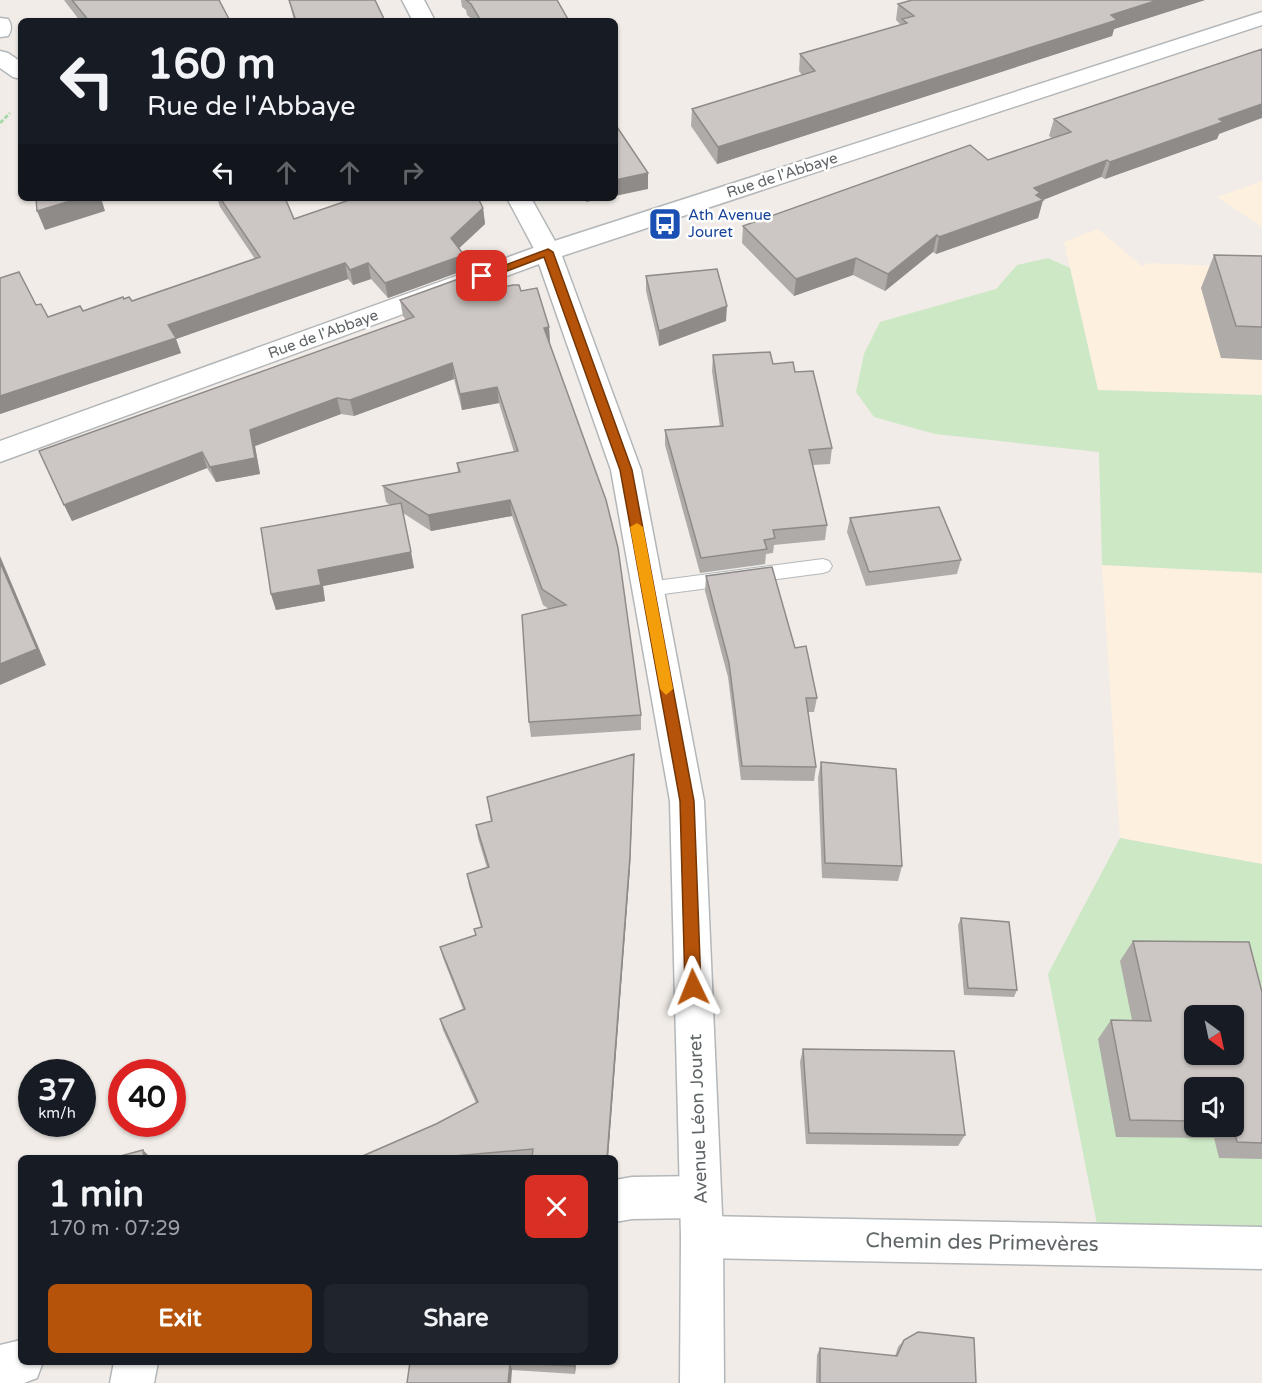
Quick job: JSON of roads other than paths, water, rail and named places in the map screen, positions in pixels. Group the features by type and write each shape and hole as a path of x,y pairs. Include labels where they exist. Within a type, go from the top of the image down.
{"street":[{"path":"413,0 422,18"},
{"name":"Rue de l'Abbaye","path":"0,452 548,252 1262,18"},
{"path":"0,24 0,31"},
{"path":"0,58 18,70"},
{"name":"Avenue Léon Jouret","path":"521,201 548,252 626,470 687,801 701,1217 702,1383"},
{"name":"Chemin des Primevères","path":"618,1200 632,1198 701,1217 1262,1248"},
{"path":"0,1367 18,1363"},
{"path":"132,1383 135,1365"}],"lane":[{"path":"648,589 823,566"}],"place":[{"name":"Ath Avenue Jouret","path":"665,224"}]}
